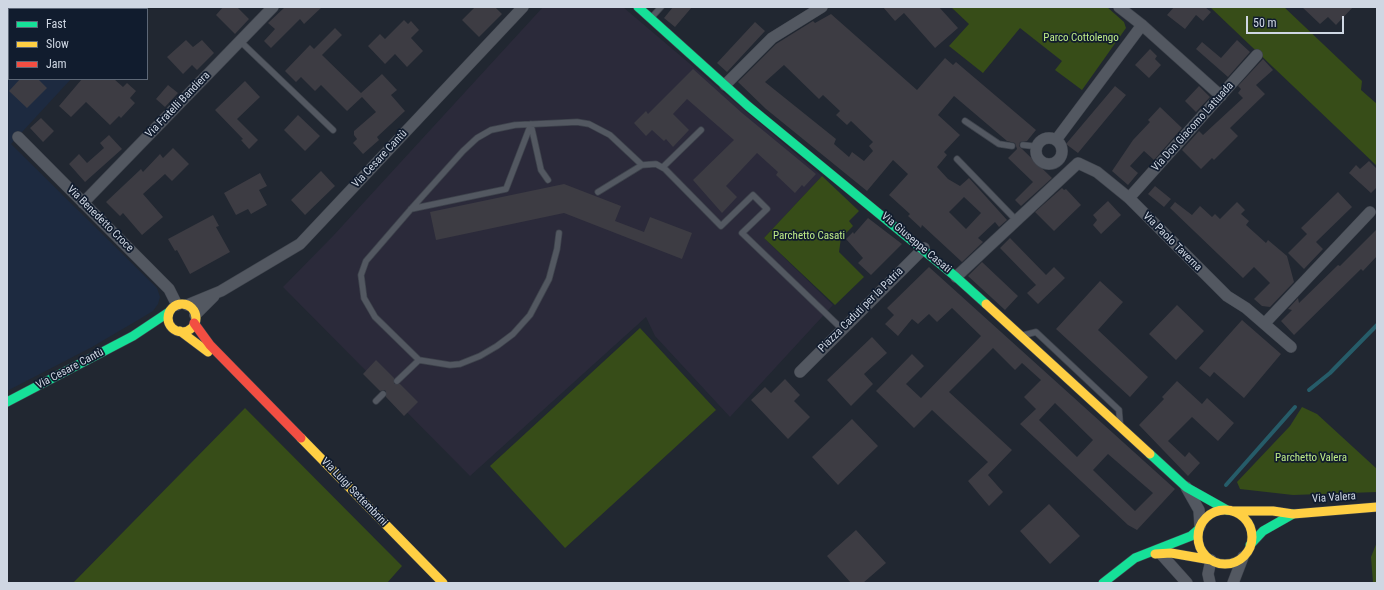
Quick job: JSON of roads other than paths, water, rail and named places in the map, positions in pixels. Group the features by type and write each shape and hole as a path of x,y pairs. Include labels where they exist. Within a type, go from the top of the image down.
{"street":[{"name":"Via Fratelli Bandiera","path":"83,203 273,7"},
{"name":"Via Cesare Cantù","path":"7,402 133,336 177,307 221,291 300,244 523,7"},
{"name":"Via Giuseppe Casati","path":"638,7 725,85 924,248 1186,487 1229,511"},
{"path":"725,85 772,38 822,7"},
{"path":"1119,7 1142,25 1221,96"},
{"path":"1056,140 1142,25"},
{"name":"Via Don Giacomo Lattuada","path":"1129,198 1257,55"},
{"name":"Via Benedetto Croce","path":"18,137 169,290 177,307"},
{"path":"1055,159 1039,159 1036,149 1037,145 1043,139 1051,138 1056,140 1060,145 1055,159 1055,184"},
{"name":"Via Paolo Taverna","path":"1055,159 1078,163 1097,172 1129,198 1227,296 1246,308 1265,323 1291,347"},
{"path":"956,277 1078,163"},
{"path":"1265,323 1370,212"},
{"name":"Piazza Caduti per la Patria","path":"800,372 924,248"},
{"name":"Via Cesare Cantù","path":"195,319 221,291"},
{"path":"177,307 194,311 195,319 189,330 177,331 168,320 177,307"},
{"name":"Via Luigi Settembrini","path":"195,319 210,345 443,583"},
{"name":"Via Cesare Cantù","path":"133,336 165,329 177,331"},
{"name":"Via Luigi Settembrini","path":"177,331 205,349 265,401"},
{"name":"Via Giuseppe Casati","path":"1186,487 1199,510 1200,527"},
{"name":"Via Valera","path":"1229,511 1273,511 1293,514 1377,507"},
{"path":"1103,583 1126,564 1191,536 1212,513 1229,511 1241,516 1248,524 1252,538 1233,583"},
{"name":"Via Valera","path":"1250,545 1263,530 1293,514"},
{"path":"1200,527 1198,538 1201,549 1211,560"},
{"path":"1148,554 1196,556 1227,564 1243,557"},
{"path":"1161,554 1187,583"},
{"path":"1210,583 1208,574 1211,560"}],"lane":[{"path":"651,18 661,7"},
{"path":"240,41 333,130"},
{"path":"965,121 999,144 1012,146"},
{"path":"559,233 554,265 543,293 530,315 513,334 480,356 460,364 450,365 419,360 370,310 364,298 361,281 366,261 463,151 477,138 491,130 515,125 531,124 565,122 589,124 610,135 642,165"},
{"path":"531,124 541,170 548,180"},
{"path":"411,209 506,189 531,124"},
{"path":"663,167 701,130"},
{"path":"1023,145 1032,146 1036,149"},
{"path":"957,159 1016,220"},
{"path":"598,192 642,165 656,164 663,167 721,226 753,195 767,209 742,233 842,329"},
{"path":"397,381 419,360"},
{"path":"376,401 383,394"}],"waterway":[{"path":"1309,390 1330,373 1377,325"},
{"path":"1226,485 1295,407"}],"park label":[{"name":"Parco Cottolengo","path":"1081,38"},
{"name":"Parchetto Casati","path":"809,236"},
{"name":"Parchetto Valera","path":"1311,458"}]}
